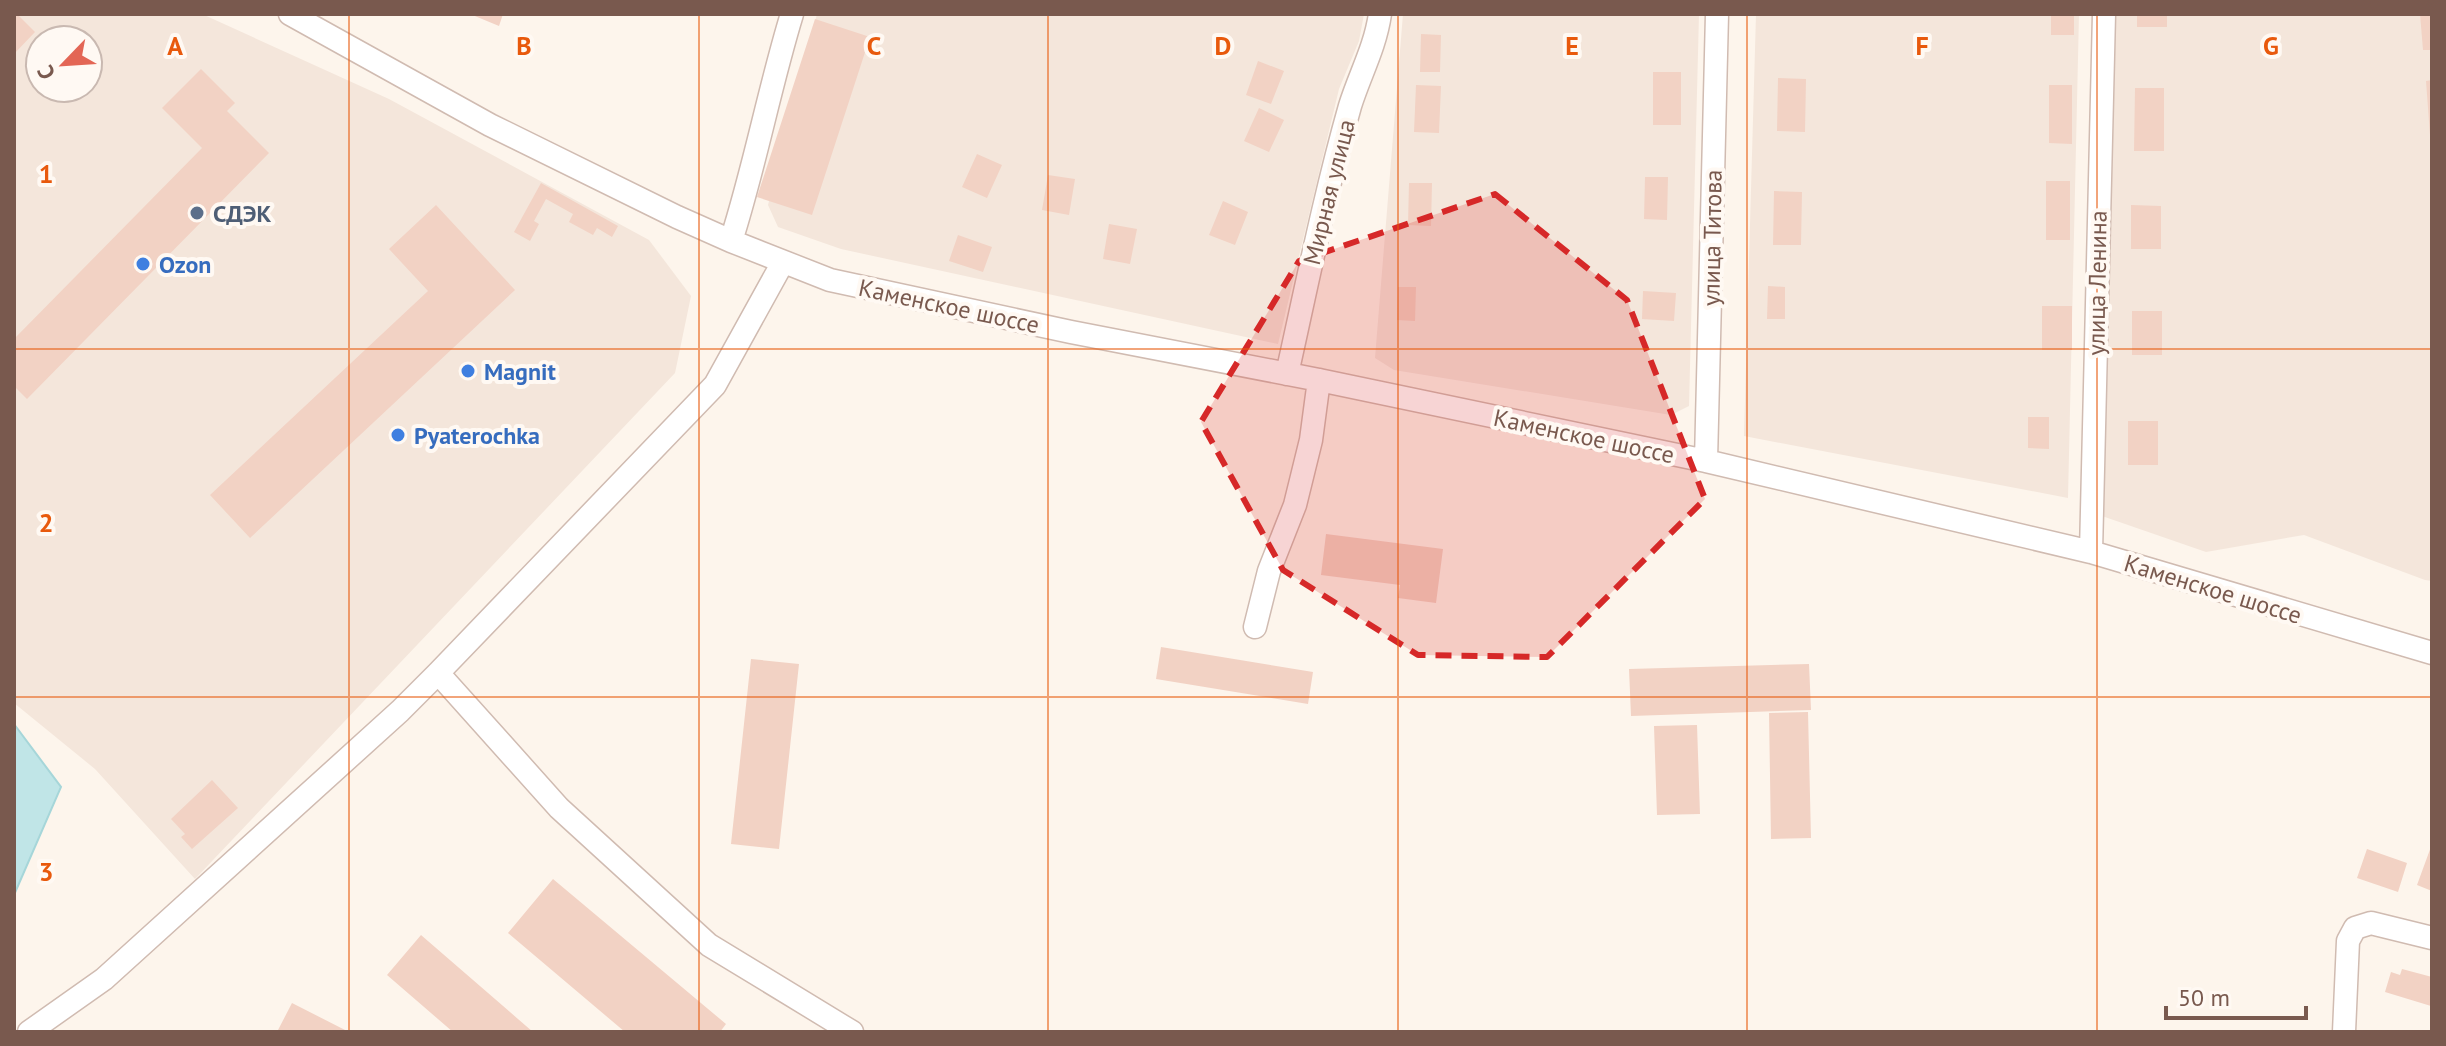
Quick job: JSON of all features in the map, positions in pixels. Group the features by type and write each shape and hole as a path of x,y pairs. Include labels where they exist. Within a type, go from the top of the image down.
{"street":[{"name":"Каменское шоссе","path":"290,14 490,125 731,241 830,280 1706,461 2091,552 2432,653"},
{"path":"731,241 748,187 792,14"},
{"name":"Мирная улица","path":"1287,374 1313,252 1351,103 1376,40 1380,14"},
{"name":"улица Титова","path":"1706,461 1717,14"},
{"name":"улица Ленина","path":"2091,552 2104,14"},
{"path":"40,1029 104,979 438,673 715,385 783,262"},
{"path":"1255,627 1269,571 1298,492 1311,440 1319,380"},
{"path":"438,673 559,808 709,945 852,1032"},
{"path":"2344,1032 2348,941 2355,928 2371,923 2432,938"}],"highlighted area":[{"path":"1495,194 1627,300 1705,499 1547,657 1418,655 1283,570 1201,422 1299,261"}],"shaded area":[{"path":"14,14 202,14 389,99 649,240 691,296 675,373 195,879 95,769 14,703"},
{"path":"817,14 1364,14 1359,41 1339,89 1278,344 841,249 778,227 768,205"},
{"path":"1403,14 1699,14 1689,406 1671,415 1394,370 1375,358"},
{"path":"1756,14 2079,14 2068,498 1744,436"},
{"path":"2113,14 2432,14 2432,581 2304,535 2206,552 2102,516"}],"water":[{"path":"14,724 61,787 14,895"}],"building":[{"path":"14,14 17,14 27,24 24,24 24,44 14,54"},
{"path":"470,14 503,14 499,26"},
{"path":"2051,14 2074,14 2074,35 2051,35"},
{"path":"2137,14 2167,14 2167,27 2137,27"},
{"path":"2420,14 2432,14 2432,50 2423,50"},
{"path":"815,19 870,37 812,215 757,197"},
{"path":"1421,34 1441,35 1440,72 1420,72"},
{"path":"1258,61 1284,71 1271,104 1246,95"},
{"path":"201,69 235,103 227,111 269,153 27,399 14,386 14,339 202,148 162,108"},
{"path":"1653,72 1681,72 1681,125 1653,125"},
{"path":"1778,78 1806,79 1805,132 1777,131"},
{"path":"2432,80 2432,135 2430,135 2426,81"},
{"path":"1416,85 1441,86 1439,133 1414,132"},
{"path":"2049,85 2072,85 2072,144 2049,143"},
{"path":"2135,88 2164,88 2164,151 2134,151"},
{"path":"1259,108 1284,120 1269,152 1244,141"},
{"path":"977,154 1002,165 987,198 962,187"},
{"path":"1048,175 1075,179 1069,215 1042,210"},
{"path":"1645,177 1668,177 1667,220 1644,219"},
{"path":"2046,181 2070,181 2070,240 2046,240"},
{"path":"541,183 618,226 612,237 597,228 593,235 569,222 573,214 546,199 534,221 539,224 530,241 514,232"},
{"path":"1409,183 1432,183 1431,226 1408,225"},
{"path":"1774,191 1802,192 1801,245 1773,245"},
{"path":"1223,201 1248,212 1235,245 1209,235"},
{"path":"436,205 515,290 250,538 210,495 428,291 389,249"},
{"path":"2131,205 2161,206 2161,249 2131,249"},
{"path":"1109,224 1137,229 1130,264 1103,259"},
{"path":"958,235 992,247 983,272 949,261"},
{"path":"1768,286 1785,287 1785,319 1767,319"},
{"path":"1398,287 1416,287 1415,321 1397,320"},
{"path":"1643,291 1676,293 1674,321 1642,319"},
{"path":"2042,306 2072,306 2072,350 2042,350"},
{"path":"2132,311 2162,311 2162,355 2132,355"},
{"path":"2028,417 2049,417 2049,449 2028,448"},
{"path":"2128,421 2158,421 2158,465 2128,465"},
{"path":"1326,534 1443,549 1436,603 1398,598 1400,585 1321,575"},
{"path":"1161,647 1313,672 1308,704 1156,679"},
{"path":"751,659 799,664 779,849 731,844"},
{"path":"1809,664 1811,710 1631,716 1629,669"},
{"path":"1808,712 1811,838 1771,839 1769,713"},
{"path":"1697,725 1700,814 1657,815 1654,726"},
{"path":"212,780 238,808 192,849 181,837 185,834 171,819"},
{"path":"2432,844 2432,891 2417,885"},
{"path":"2367,849 2407,863 2398,892 2357,878"},
{"path":"553,879 726,1024 720,1032 625,1032 508,933"},
{"path":"421,935 533,1032 453,1032 387,975"},
{"path":"2402,969 2432,977 2431,1006 2385,992 2391,972 2400,975"},
{"path":"292,1003 349,1032 277,1032"}],"place":[{"name":"СДЭК","path":"197,213"},
{"name":"Ozon","path":"143,264"},
{"name":"Magnit","path":"468,371"},
{"name":"Pyaterochka","path":"398,435"}]}
